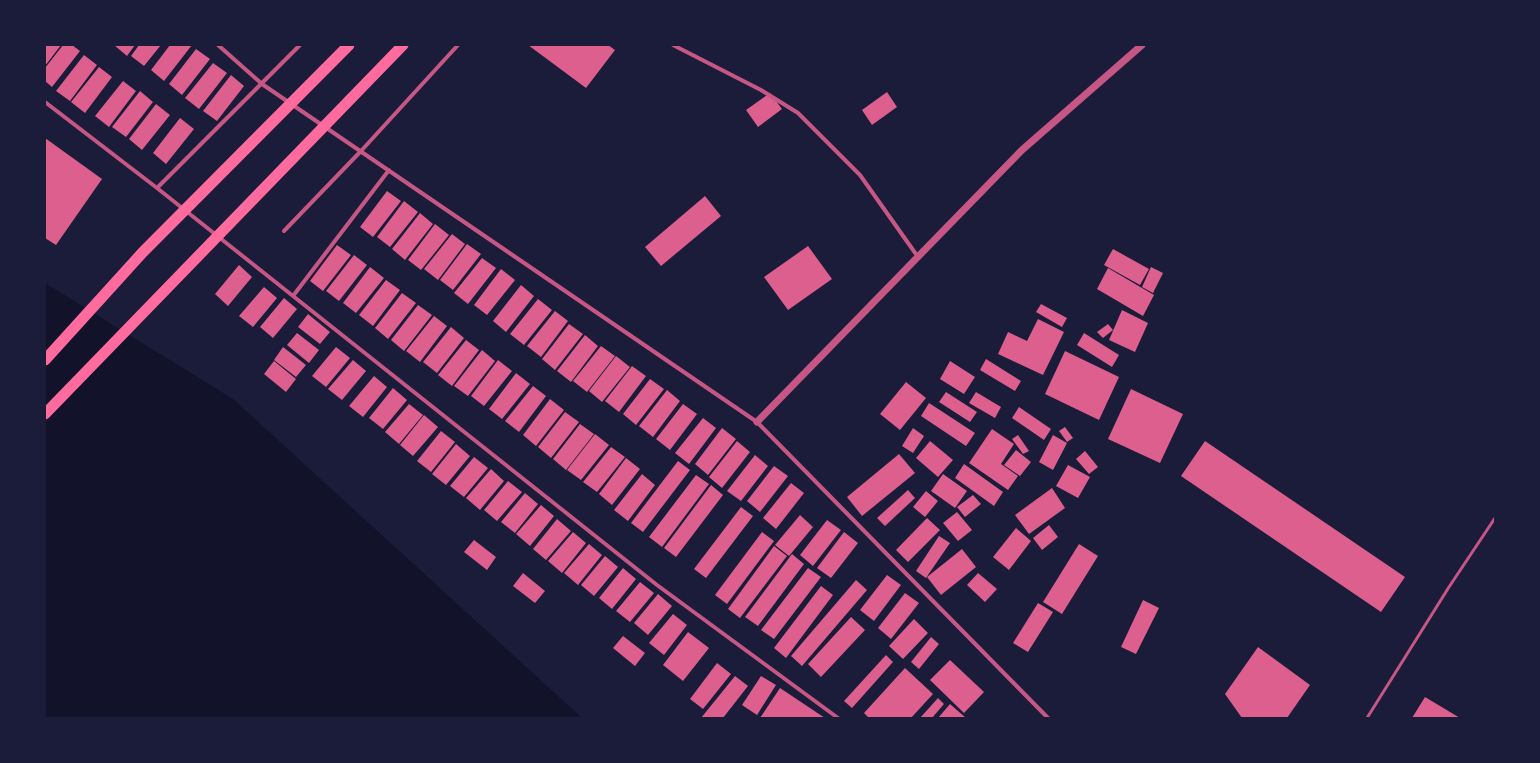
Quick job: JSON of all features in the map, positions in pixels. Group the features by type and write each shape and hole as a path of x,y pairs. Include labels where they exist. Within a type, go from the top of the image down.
{"highway":[{"path":"45,360 143,252 349,45"},
{"path":"45,414 403,45"}],"street":[{"path":"218,45 262,84 757,422 1048,718"},
{"path":"157,188 300,45"},
{"path":"284,231 361,151 458,45"},
{"path":"673,45 761,90 798,113 860,175 918,257"},
{"path":"757,422 1022,150 1142,45"},
{"path":"45,102 157,188 658,585 838,718"},
{"path":"293,296 389,170"}],"lane":[{"path":"1367,718 1495,518"}],"shaded area":[{"path":"45,283 233,399 582,718 45,718"}],"building":[{"path":"45,45 61,45 45,66"},
{"path":"63,45 72,45 80,51 52,87 45,81 45,68"},
{"path":"114,45 135,45 127,56"},
{"path":"139,45 161,45 144,66 131,56"},
{"path":"170,45 192,45 164,81 151,70"},
{"path":"528,45 608,45 615,50 586,88"},
{"path":"196,49 210,59 182,95 169,84"},
{"path":"84,55 97,65 70,101 56,91"},
{"path":"213,63 227,73 199,109 185,98"},
{"path":"99,67 112,77 85,113 71,102"},
{"path":"231,75 244,86 217,121 203,111"},
{"path":"123,81 136,91 109,127 95,116"},
{"path":"140,91 153,102 126,137 112,127"},
{"path":"887,92 897,107 872,125 862,110"},
{"path":"770,93 782,109 758,127 746,110"},
{"path":"156,104 170,115 142,150 129,139"},
{"path":"180,118 194,129 166,164 153,153"},
{"path":"45,138 102,179 56,245 45,238"},
{"path":"387,191 401,201 373,237 360,227"},
{"path":"705,196 721,216 661,266 645,247"},
{"path":"404,201 418,212 390,247 377,237"},
{"path":"420,213 433,224 405,260 392,249"},
{"path":"435,224 449,235 421,270 408,260"},
{"path":"452,234 465,244 438,280 424,269"},
{"path":"467,244 481,254 453,290 440,280"},
{"path":"337,245 351,255 323,291 310,281"},
{"path":"808,246 832,279 788,310 764,277"},
{"path":"1113,249 1149,269 1140,285 1104,265"},
{"path":"354,255 367,265 339,301 326,291"},
{"path":"482,258 496,268 468,304 454,293"},
{"path":"239,265 252,277 228,306 215,294"},
{"path":"370,267 384,278 356,313 343,303"},
{"path":"1151,267 1163,273 1153,293 1142,287"},
{"path":"1108,268 1154,295 1143,316 1097,289"},
{"path":"501,269 515,280 487,315 474,305"},
{"path":"386,280 400,290 373,326 359,315"},
{"path":"521,285 534,296 506,332 493,321"},
{"path":"264,287 277,298 253,327 239,316"},
{"path":"402,293 416,303 388,339 375,328"},
{"path":"284,298 297,309 273,338 260,327"},
{"path":"538,299 552,310 524,345 510,334"},
{"path":"1041,304 1067,318 1062,327 1036,312"},
{"path":"418,305 432,315 404,351 391,340"},
{"path":"1122,310 1148,323 1135,352 1109,340"},
{"path":"555,311 568,321 541,357 527,346"},
{"path":"308,314 330,332 320,344 298,327"},
{"path":"434,316 447,326 420,362 406,351"},
{"path":"1038,319 1064,332 1043,375 998,354 1008,332 1027,341"},
{"path":"569,324 583,334 555,370 542,359"},
{"path":"1108,324 1113,330 1103,338 1097,332"},
{"path":"451,327 464,338 437,373 423,362"},
{"path":"297,333 319,350 309,363 287,345"},
{"path":"1084,333 1119,355 1112,367 1077,345"},
{"path":"585,335 598,346 571,382 557,371"},
{"path":"466,340 479,350 452,386 438,375"},
{"path":"601,346 615,356 587,392 573,381"},
{"path":"283,347 306,365 296,377 274,360"},
{"path":"336,347 350,358 326,387 312,376"},
{"path":"482,350 495,361 468,396 454,386"},
{"path":"1065,351 1119,377 1099,420 1045,394"},
{"path":"616,356 630,367 602,402 589,391"},
{"path":"986,359 1021,381 1015,391 980,370"},
{"path":"353,360 366,371 342,400 328,389"},
{"path":"498,360 512,371 484,406 471,396"},
{"path":"274,361 296,379 286,392 264,374"},
{"path":"950,361 975,377 964,394 940,379"},
{"path":"632,366 646,376 619,412 605,401"},
{"path":"516,373 530,384 502,419 489,409"},
{"path":"374,376 387,387 363,417 349,406"},
{"path":"650,379 664,389 636,425 623,414"},
{"path":"906,382 926,398 900,430 880,414"},
{"path":"533,386 546,396 519,432 505,421"},
{"path":"393,388 407,400 383,429 369,418"},
{"path":"1131,389 1183,414 1160,463 1108,439"},
{"path":"667,390 680,401 653,437 639,426"},
{"path":"946,392 977,412 970,422 939,402"},
{"path":"976,392 1001,407 995,418 969,403"},
{"path":"550,399 564,410 536,446 523,435"},
{"path":"929,403 975,433 966,446 921,416"},
{"path":"409,404 423,415 399,444 385,432"},
{"path":"683,404 697,414 670,450 656,439"},
{"path":"1019,407 1051,429 1044,440 1012,418"},
{"path":"565,412 579,422 551,458 538,447"},
{"path":"424,415 438,427 413,456 400,445"},
{"path":"703,418 716,428 689,464 675,453"},
{"path":"580,424 594,434 566,470 553,459"},
{"path":"1065,427 1073,438 1067,442 1059,431"},
{"path":"722,428 736,439 708,475 695,464"},
{"path":"913,428 924,436 913,453 902,446"},
{"path":"992,429 1014,444 1001,464 1018,476 1008,490 969,463"},
{"path":"441,431 455,442 431,472 417,461"},
{"path":"595,434 609,445 581,480 567,470"},
{"path":"1018,435 1029,451 1023,454 1012,439"},
{"path":"1053,435 1067,443 1053,470 1039,462"},
{"path":"737,441 750,452 722,488 709,477"},
{"path":"930,441 953,460 938,477 916,458"},
{"path":"1205,441 1405,577 1381,612 1181,476"},
{"path":"456,444 470,456 446,485 432,474"},
{"path":"611,447 625,457 597,492 583,482"},
{"path":"1016,450 1031,462 1020,476 1004,465"},
{"path":"1085,451 1098,467 1089,474 1076,459"},
{"path":"899,454 915,473 862,516 847,497"},
{"path":"755,455 768,466 741,501 727,491"},
{"path":"474,457 488,468 464,497 450,486"},
{"path":"626,458 640,469 612,505 599,494"},
{"path":"678,461 690,470 643,532 631,523"},
{"path":"964,464 1003,492 994,506 955,478"},
{"path":"1068,465 1090,477 1078,498 1056,486"},
{"path":"774,466 788,476 760,512 747,501"},
{"path":"491,469 504,481 480,510 466,498"},
{"path":"642,474 655,485 628,521 614,510"},
{"path":"943,474 967,491 955,508 931,491"},
{"path":"696,475 709,484 662,547 649,537"},
{"path":"508,481 522,492 497,521 484,510"},
{"path":"791,483 804,493 776,529 763,518"},
{"path":"711,485 723,495 676,557 664,548"},
{"path":"1052,488 1065,508 1029,534 1015,515"},
{"path":"908,490 915,498 885,526 877,518"},
{"path":"926,491 938,501 925,517 913,507"},
{"path":"525,493 538,504 515,533 501,522"},
{"path":"973,495 981,504 965,517 957,507"},
{"path":"541,505 554,516 530,546 516,534"},
{"path":"741,507 753,516 706,578 694,569"},
{"path":"957,512 972,530 958,541 943,523"},
{"path":"800,515 813,527 789,556 775,545"},
{"path":"927,518 940,530 908,562 896,550"},
{"path":"557,519 571,531 546,560 533,549"},
{"path":"827,520 841,530 813,566 800,555"},
{"path":"1049,525 1058,537 1042,550 1033,538"},
{"path":"1016,528 1031,541 1009,570 993,557"},
{"path":"573,532 586,543 562,573 548,561"},
{"path":"762,532 774,541 727,604 715,595"},
{"path":"844,532 858,543 831,578 817,568"},
{"path":"939,536 950,543 926,578 916,571"},
{"path":"474,540 496,557 487,570 464,552"},
{"path":"589,544 602,555 578,585 564,573"},
{"path":"1079,544 1098,556 1062,614 1043,602"},
{"path":"774,546 787,556 740,618 728,609"},
{"path":"962,549 976,567 941,595 927,577"},
{"path":"792,554 804,564 758,626 745,617"},
{"path":"605,556 618,567 594,596 581,585"},
{"path":"623,568 636,579 612,609 599,598"},
{"path":"808,568 821,577 774,639 761,630"},
{"path":"523,573 545,591 535,603 513,586"},
{"path":"978,573 997,589 985,602 967,585"},
{"path":"887,575 901,585 874,621 860,610"},
{"path":"856,580 867,590 802,666 791,656"},
{"path":"640,582 654,593 630,622 616,611"},
{"path":"821,586 833,595 786,658 774,648"},
{"path":"905,593 919,603 891,639 878,628"},
{"path":"658,594 672,606 648,635 634,623"},
{"path":"1143,600 1159,608 1136,654 1121,647"},
{"path":"1038,603 1053,612 1028,652 1013,643"},
{"path":"673,614 687,625 664,655 649,643"},
{"path":"851,617 865,630 821,677 808,664"},
{"path":"914,619 928,633 903,659 889,646"},
{"path":"688,632 709,648 683,681 663,665"},
{"path":"623,636 645,653 635,666 613,648"},
{"path":"931,637 939,644 919,669 911,662"},
{"path":"1258,647 1310,685 1287,718 1242,718 1225,694"},
{"path":"886,655 893,662 852,708 844,701"},
{"path":"950,660 984,692 964,713 930,680"},
{"path":"717,663 731,674 703,709 690,699"},
{"path":"905,668 933,694 911,718 869,718 864,713"},
{"path":"735,676 748,686 723,718 701,718"},
{"path":"761,676 776,685 757,715 742,705"},
{"path":"780,688 825,718 760,718"},
{"path":"1425,697 1460,718 1412,718"},
{"path":"938,698 944,704 932,718 920,718"},
{"path":"950,704 966,718 938,718"}]}
